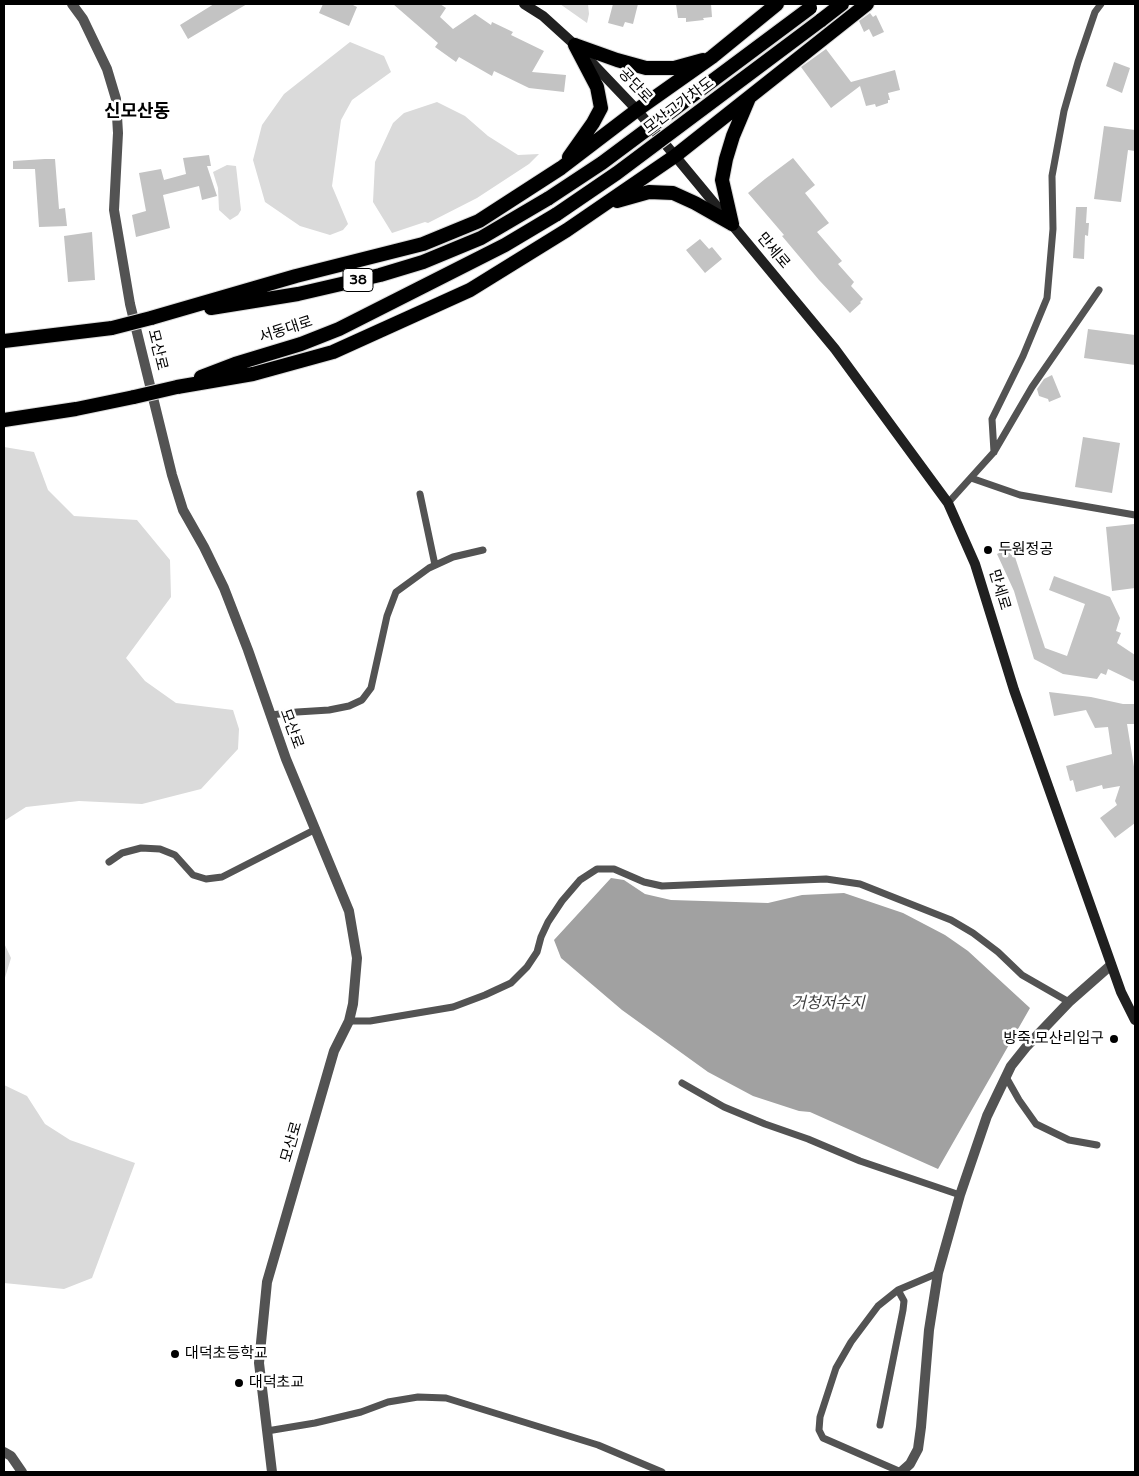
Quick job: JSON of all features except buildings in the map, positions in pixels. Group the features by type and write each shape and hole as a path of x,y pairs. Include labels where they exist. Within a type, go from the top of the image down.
{"highway":[{"path":"152,318 296,276 423,244 479,221 561,168 637,110 712,57 777,4"},
{"name":"모산고가차도","path":"557,214 617,173 842,4"},
{"path":"177,387 253,374 334,352 470,290 609,202 675,156 867,4"},
{"name":"모산고가차도","path":"550,198 602,163 812,6"},
{"path":"576,45 646,68 674,68 712,57"},
{"path":"561,168 601,108 597,87 576,45"},
{"path":"732,224 722,180 733,136 751,95"},
{"path":"609,202 649,192 673,193 732,224"},
{"name":"서동대로","path":"4,341 112,328 152,318 298,294 380,275 423,262 480,238 550,198"},
{"name":"서동대로","path":"4,420 76,409 177,387 234,364 300,344 339,329 505,245 557,214"}],"main road":[{"name":"공단로","path":"524,4 543,16 576,45 637,110 732,224"},
{"name":"만세로","path":"732,224 835,349 948,503 975,564 1014,690 1111,965 1121,992 1135,1020"}],"street":[{"name":"모산로","path":"72,4 83,19 107,69 116,98 118,133 114,210 130,304 172,475 184,510 224,588 286,759 349,911 357,958 353,1004 349,1021 334,1051 267,1282 259,1363 272,1472"},
{"path":"901,1472 910,1464 918,1449 922,1427 930,1330 938,1273 960,1195 988,1116 1011,1066 1027,1046 1069,1002 1111,965"},
{"path":"4,1452 11,1456 22,1472"}],"lane":[{"path":"994,452 992,419 1023,356 1047,298 1053,229 1052,176 1064,111 1095,12 1101,4"},
{"path":"948,503 994,452 1032,388 1099,290"},
{"path":"971,478 1020,495 1135,515"},
{"path":"420,494 435,565"},
{"path":"271,715 329,710 349,706 362,700 371,688 387,616 396,592 435,565 453,557 483,550"},
{"path":"108,862 122,853 141,848 160,849 175,855 193,875 206,879 222,877 316,829"},
{"path":"349,1021 370,1021 453,1007 511,983 527,968 537,952 541,936 562,901 580,880 597,869 614,869 644,882 662,886 826,878 860,884 951,920 973,932 1022,975 1052,994 1069,1002"},
{"path":"1006,1077 1036,1124 1069,1140 1097,1145"},
{"path":"682,1083 724,1107 765,1124 808,1139 860,1161 960,1195"},
{"path":"901,1472 823,1438 819,1430 820,1417 836,1368 851,1342 878,1306 898,1290 938,1273"},
{"path":"880,1425 903,1310 904,1301 898,1290"},
{"path":"267,1431 315,1423 361,1412 388,1402 418,1396 446,1398 598,1445 662,1472"}],"shaded area":[{"path":"560,4 588,4 589,14 587,23"},
{"path":"350,42 384,56 391,72 352,100 341,120 332,186 348,224 343,230 330,235 300,226 265,202 253,160 262,125 284,94"},
{"path":"437,102 465,116 488,136 518,155 539,154 529,164 477,198 428,223 425,222 392,233 373,202 375,162 393,123 404,113"},
{"path":"227,165 236,166 241,210 238,215 230,220 219,210 218,188 213,172"},
{"path":"4,447 34,452 48,490 74,516 137,520 170,560 171,597 126,658 145,681 176,703 233,710 239,729 238,749 201,789 142,804 79,801 26,807 4,821"},
{"path":"4,943 11,958 4,981"},
{"path":"4,1085 27,1096 45,1124 70,1140 135,1163 92,1278 64,1289 4,1283"}],"water":[{"name":"거청저수지","path":"611,878 624,880 645,894 671,900 768,903 802,895 844,893 903,913 945,935 968,951 1030,1008 938,1169 810,1112 799,1111 753,1096 708,1072 622,1010 561,958 554,940"}],"place":[{"name":"두원정공","path":"988,550"},
{"name":"방죽.모산리입구","path":"1114,1039"},
{"name":"대덕초등학교","path":"175,1354"},
{"name":"대덕초교","path":"239,1383"}],"district":[{"name":"신모산동","path":"137,112"}]}
